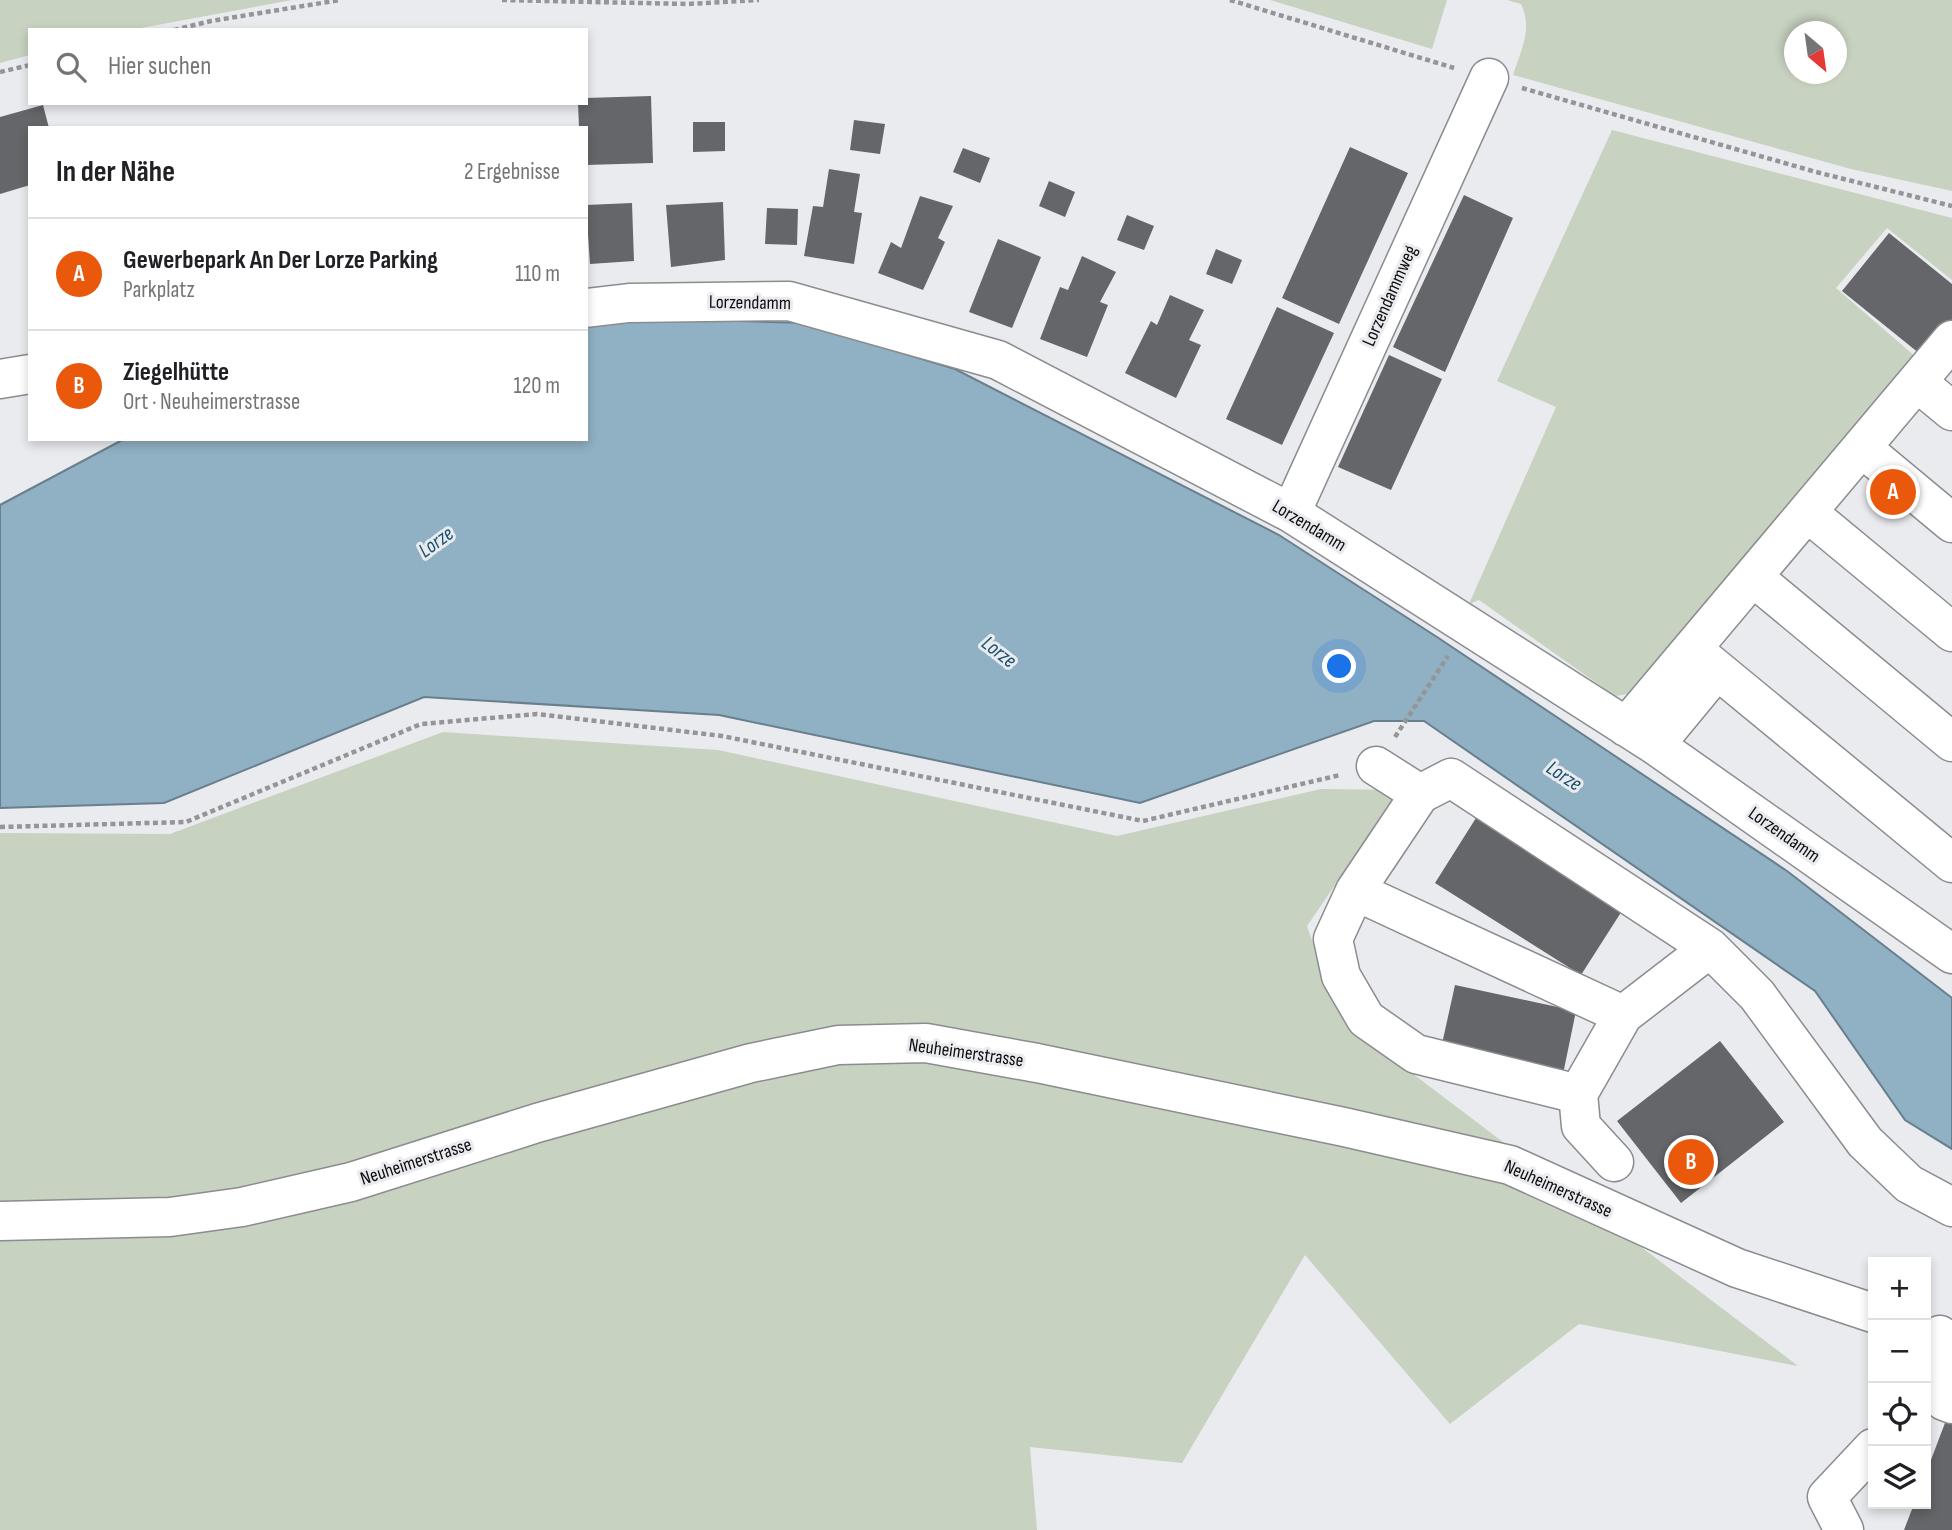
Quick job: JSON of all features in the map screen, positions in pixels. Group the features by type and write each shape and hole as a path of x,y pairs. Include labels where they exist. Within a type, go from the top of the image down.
{"street":[{"name":"Lorzendammweg","path":"1292,513 1489,78"},
{"name":"Lorzendamm","path":"588,308 629,303 789,301 998,360 1292,513 1641,736 1952,954"},
{"path":"1641,736 1704,660 1753,577 1952,340"},
{"path":"0,379 28,374"},
{"path":"1917,382 1952,411"},
{"path":"1862,448 1952,523"},
{"path":"1807,512 1952,632"},
{"path":"1753,577 1952,742"},
{"path":"1704,660 1952,863"},
{"path":"1376,766 1420,794"},
{"path":"1578,1094 1416,1054 1366,1019 1342,976 1333,939 1355,891 1420,794 1451,778 1710,948 1757,995 1865,1142 1909,1184 1952,1207"},
{"path":"1355,891 1623,1015"},
{"path":"1614,1162 1581,1126 1578,1094 1623,1015 1710,948"},
{"name":"Neuheimerstrasse","path":"0,1221 170,1217 242,1207 351,1182 537,1123 751,1063 838,1045 926,1043 1184,1093 1510,1165 1737,1268 1868,1311"},
{"path":"1931,1367 1942,1342"},
{"path":"1942,1342 1944,1401 1952,1404"},
{"path":"1844,1530 1827,1497 1868,1453"}],"path":[{"path":"182,28 340,0"},
{"path":"502,0 687,4 759,0"},
{"path":"1230,0 1816,172 1952,206"},
{"path":"0,72 28,65"},
{"path":"0,827 186,822 421,724 537,714 722,736 1143,821 1376,766 1467,626"}],"green space":[{"path":"0,0 292,0 141,28 28,28 28,56 0,63"},
{"path":"1270,0 1447,0 1432,49"},
{"path":"1507,0 1952,0 1952,191 1851,169 1513,75 1526,31 1521,4"},
{"path":"1612,130 1952,218 1952,280 1887,228 1836,288 1917,358 1635,699 1628,694 1615,696 1479,600 1469,604 1556,407 1497,381"},
{"path":"443,732 718,750 1117,836 1321,789 1400,790 1307,926 1326,981 1371,1042 1798,1366 1579,1324 1450,1424 1305,1255 1182,1463 1030,1447 1037,1530 0,1530 0,833 170,834"}],"water":[{"name":"Lorze","path":"639,318 803,323 955,369 1279,535 1787,871 1952,998 1952,1149 1905,1120 1815,991 1424,721 1374,721 1140,803 719,715 424,697 164,803 0,808 0,505 120,441 588,441 588,325"}],"building":[{"path":"651,96 653,163 588,165 588,126 579,126 578,105 588,105 588,98"},
{"path":"43,105 48,126 28,126 28,186 0,194 0,117"},
{"path":"854,120 885,124 880,154 850,150"},
{"path":"693,122 725,122 725,151 693,152"},
{"path":"1350,147 1408,173 1339,324 1282,298"},
{"path":"963,148 990,158 980,183 953,172"},
{"path":"829,169 860,174 854,212 862,213 854,264 804,256 813,206 823,207"},
{"path":"1049,181 1075,192 1065,217 1039,206"},
{"path":"1464,195 1513,218 1445,372 1393,347"},
{"path":"920,196 953,206 938,238 945,242 923,290 878,273 891,242 901,248"},
{"path":"723,202 725,260 671,267 666,205"},
{"path":"632,203 634,261 590,264 588,205"},
{"path":"767,208 798,209 797,245 765,244"},
{"path":"1127,215 1154,226 1144,250 1117,240"},
{"path":"1889,233 1952,284 1952,324 1925,358 1842,291"},
{"path":"998,239 1041,257 1012,328 969,312"},
{"path":"1216,249 1242,260 1232,284 1206,274"},
{"path":"1082,256 1116,272 1100,302 1108,305 1087,357 1040,339 1060,287 1068,290"},
{"path":"1170,295 1204,310 1189,340 1201,345 1176,398 1125,373 1151,321 1157,325"},
{"path":"1277,307 1334,333 1282,445 1226,419"},
{"path":"1389,355 1442,379 1391,490 1338,467"},
{"path":"1481,810 1627,903 1581,975 1435,883"},
{"path":"1455,985 1576,1011 1562,1079 1440,1053"},
{"path":"1720,1041 1784,1122 1681,1203 1617,1121"},
{"path":"1948,1415 1952,1416 1952,1530 1904,1530 1912,1509 1931,1509 1931,1460"}],"place":[{"name":"Gewerbepark An Der Lorze Parking","path":"1893,492"},
{"name":"Ziegelhütte","path":"1691,1162"}]}
